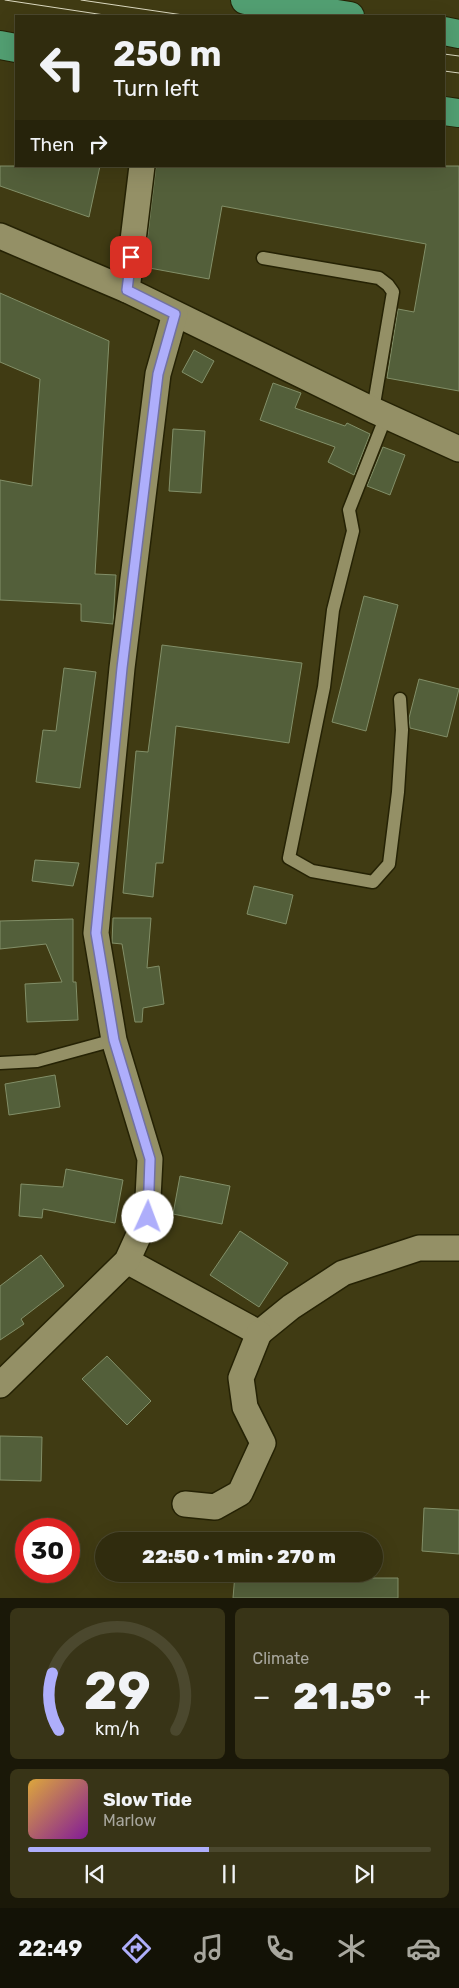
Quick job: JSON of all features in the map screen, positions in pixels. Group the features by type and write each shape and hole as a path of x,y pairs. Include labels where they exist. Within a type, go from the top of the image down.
{"main road":[{"path":"244,0 339,10"},
{"path":"445,31 459,34"},
{"path":"0,45 15,48"},
{"path":"445,111 459,113"}],"street":[{"path":"127,290 142,167"},
{"path":"0,236 127,290 380,413 459,449"},
{"path":"0,1385 127,1261 148,1217 150,1159 114,1040 96,933 122,668 158,374 175,314"},
{"path":"186,1504 215,1507 240,1493 263,1443 244,1407 241,1378 259,1333 292,1307 343,1273 419,1248 459,1248"},
{"path":"127,1261 259,1333"}],"lane":[{"path":"263,258 379,278 393,292 380,413 348,510 353,531 333,610 324,688 289,858 312,871 374,882 389,864 399,783 402,730 400,699"},
{"path":"0,1064 37,1061 114,1040"}],"building":[{"path":"0,166 100,167 89,217 0,186"},
{"path":"459,166 459,391 387,378 398,309 414,312 426,244 222,206 209,279 144,267 156,167"},
{"path":"0,293 109,341 95,574 116,575 113,624 81,621 81,604 0,600 0,480 32,486 40,379 0,362"},
{"path":"194,350 214,361 202,383 182,372"},
{"path":"273,383 301,393 295,408 345,426 347,423 370,434 354,475 328,462 335,447 260,420"},
{"path":"173,429 205,431 201,493 169,491"},
{"path":"383,447 405,455 390,495 367,486"},
{"path":"364,596 398,605 366,731 332,722"},
{"path":"162,645 302,663 289,743 176,726 163,863 156,863 153,897 123,893 136,751 148,752"},
{"path":"64,668 96,672 80,788 36,782 43,730 56,731"},
{"path":"419,679 459,689 447,737 410,728 409,718"},
{"path":"35,860 79,863 73,886 32,881"},
{"path":"254,886 293,895 286,924 247,914"},
{"path":"113,918 151,918 147,968 159,966 164,1004 143,1008 142,1022 135,1022 122,944 112,943"},
{"path":"73,919 73,982 76,982 78,1020 27,1022 25,984 62,982 46,944 0,949 0,921"},
{"path":"55,1075 60,1107 9,1115 5,1084"},
{"path":"66,1169 123,1180 115,1223 43,1209 42,1218 19,1216 21,1184 63,1187"},
{"path":"180,1176 230,1186 222,1224 173,1214"},
{"path":"240,1231 288,1263 259,1307 210,1275"},
{"path":"41,1255 64,1286 21,1319 24,1324 0,1340 0,1286"},
{"path":"107,1356 151,1401 127,1425 82,1379"},
{"path":"0,1436 42,1437 41,1481 0,1480"},
{"path":"424,1508 459,1510 459,1554 422,1551"},
{"path":"383,1578 398,1578 398,1598 233,1598 234,1582 383,1582"}],"tram line":[{"path":"5,0 104,15"},
{"path":"81,0 183,15"},
{"path":"445,54 459,56"},
{"path":"445,71 459,73"}],"route":[{"path":"131,257 127,290 175,314 158,374 122,668 96,933 114,1040 150,1159 148,1217"}]}
